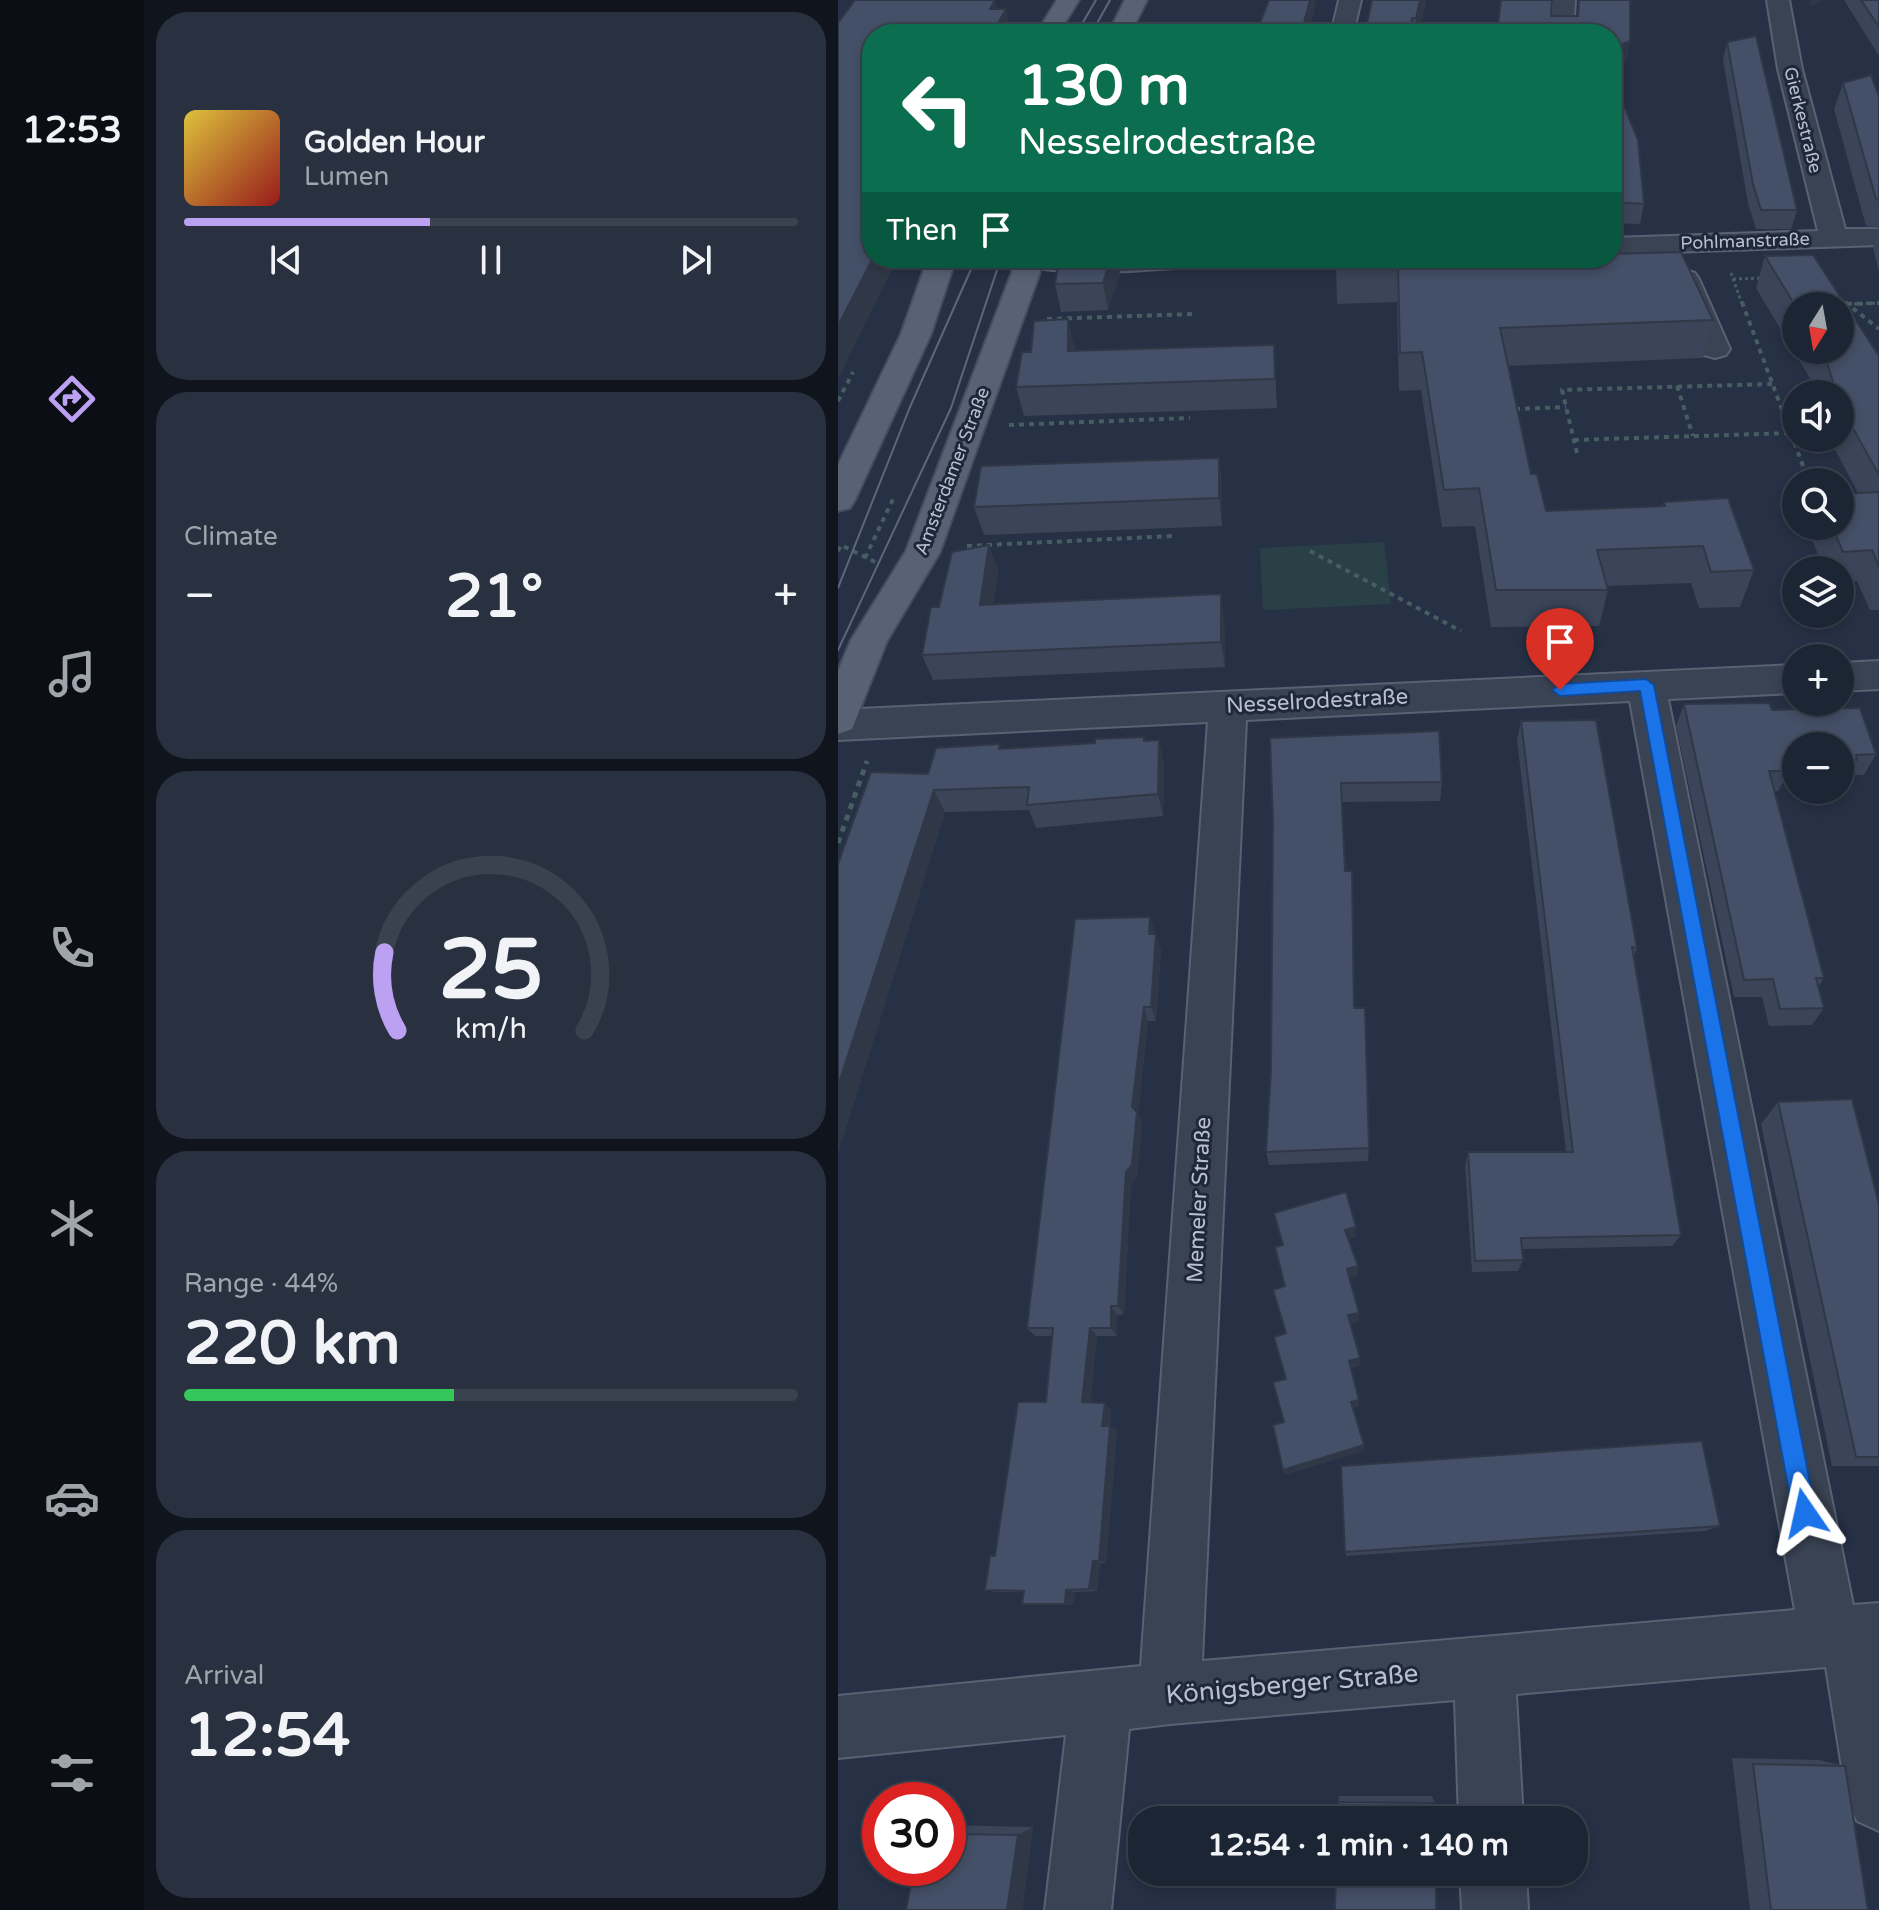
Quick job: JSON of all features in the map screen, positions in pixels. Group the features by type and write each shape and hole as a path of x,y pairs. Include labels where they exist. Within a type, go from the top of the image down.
{"main road":[{"path":"1056,24 1068,0"},
{"path":"1124,24 1136,0"},
{"path":"840,492 916,334 939,268"},
{"name":"Amsterdamer Straße","path":"838,722 869,640 923,552 1026,268"}],"street":[{"path":"1344,24 1350,0"},
{"path":"1563,24 1564,0"},
{"name":"Gierkestraße","path":"1778,0 1790,69 1831,229 1836,238"},
{"name":"Pohlmanstraße","path":"1622,246 1879,237"},
{"path":"1670,244 1715,349"},
{"name":"Nesselrodestraße","path":"838,722 1782,680"},
{"path":"1646,685 1853,1635 1879,1799"},
{"name":"Memeler Straße","path":"1170,1694 1228,705"},
{"name":"Königsberger Straße","path":"838,1727 1170,1694 1853,1635"},
{"path":"1484,1668 1490,1806"},
{"path":"1078,1910 1101,1701"},
{"path":"1494,1886 1495,1910"}],"path":[{"path":"1803,240 1837,292"},
{"path":"1720,242 1782,410"},
{"path":"1733,279 1764,278"},
{"path":"1854,305 1879,303"},
{"path":"1854,311 1879,329"},
{"path":"1034,320 1194,314"},
{"path":"1577,453 1562,390 1772,384"},
{"path":"1677,386 1693,436"},
{"path":"1515,409 1566,407"},
{"path":"996,425 1190,418"},
{"path":"1574,440 1782,433"},
{"path":"865,558 893,499"},
{"path":"966,546 1173,536"},
{"path":"1310,551 1461,631"}],"green space":[{"path":"1384,542 1391,604 1263,610 1260,548"}],"building":[{"path":"855,0 995,0 990,9 1006,9 998,24 862,24 862,268 868,268 838,326 838,23"},
{"path":"1269,0 1310,0 1304,24 1260,24"},
{"path":"1372,0 1420,0 1416,18 1412,18 1411,24 1367,24"},
{"path":"1501,0 1552,0 1551,16 1578,16 1579,0 1630,0 1630,41 1622,45 1622,24 1498,24"},
{"path":"1861,0 1879,0 1879,27"},
{"path":"1756,36 1797,210 1761,210 1753,184 1727,42"},
{"path":"1871,75 1879,97 1879,200 1876,199 1843,83"},
{"path":"1622,101 1638,140 1644,204 1622,203"},
{"path":"1681,252 1713,320 1500,328 1531,474 1537,474 1546,511 1665,506 1664,502 1728,498 1754,570 1711,572 1703,546 1597,550 1608,590 1496,590 1479,488 1444,490 1422,352 1400,353 1398,268 1622,268 1622,254"},
{"path":"1813,255 1837,292 1787,292 1765,256"},
{"path":"1057,268 1108,268 1103,283 1055,284"},
{"path":"1854,318 1879,356 1879,475 1854,430 1854,380 1833,380 1827,364 1854,364"},
{"path":"1068,319 1068,351 1274,345 1275,379 1016,387 1022,352 1031,352 1034,321"},
{"path":"1219,458 1219,498 974,507 981,466"},
{"path":"1879,492 1879,567 1872,550 1843,552 1838,540 1854,540 1854,493"},
{"path":"989,545 980,605 1221,594 1221,642 922,655 931,607 939,607 952,552"},
{"path":"1769,703 1772,710 1782,710 1782,716 1854,716 1854,708 1860,708 1876,754 1856,755 1857,760 1854,760 1854,732 1782,732 1782,771 1769,771 1824,978 1816,978 1824,1008 1780,1009 1773,979 1744,980 1684,704"},
{"path":"1596,720 1637,948 1632,947 1681,1235 1521,1238 1523,1260 1475,1261 1468,1152 1573,1152 1521,721"},
{"path":"1439,731 1442,782 1341,783 1345,871 1352,871 1354,1008 1365,1008 1369,1148 1266,1152 1271,1069 1273,822 1270,738"},
{"path":"1144,737 1144,741 1159,740 1158,794 1027,805 1029,787 934,790 838,1086 838,864 871,772 928,774 936,748 1000,744 999,749"},
{"path":"1150,917 1149,934 1156,934 1151,1007 1144,1007 1132,1107 1137,1112 1132,1165 1126,1172 1118,1306 1111,1306 1111,1328 1090,1328 1082,1402 1105,1403 1102,1426 1110,1426 1099,1561 1093,1561 1089,1589 1066,1590 1065,1604 1022,1604 1024,1591 985,1590 990,1556 995,1556 1018,1402 1046,1402 1053,1328 1027,1328 1075,919"},
{"path":"1852,1099 1879,1204 1879,1457 1856,1457 1778,1102"},
{"path":"1346,1192 1356,1227 1345,1230 1358,1266 1347,1269 1359,1313 1348,1315 1360,1358 1349,1361 1359,1400 1351,1402 1364,1445 1283,1470 1273,1425 1284,1422 1273,1382 1286,1379 1274,1337 1286,1333 1273,1290 1285,1286 1275,1247 1283,1245 1274,1213"},
{"path":"1702,1441 1720,1526 1345,1552 1341,1466"},
{"path":"1753,1764 1845,1766 1868,1910 1771,1910"},
{"path":"1338,1802 1435,1803 1435,1806 1338,1806"},
{"path":"966,1834 1018,1835 1007,1910 906,1910 911,1886 966,1886"},
{"path":"1336,1886 1436,1886 1436,1910 1335,1910"}],"tram line":[{"path":"1082,24 1096,0"},
{"path":"1097,24 1110,0"},
{"path":"838,588 910,407 972,268"},
{"path":"838,650 951,408 998,268"}],"route":[{"path":"1560,690 1646,685 1805,1513"}]}
